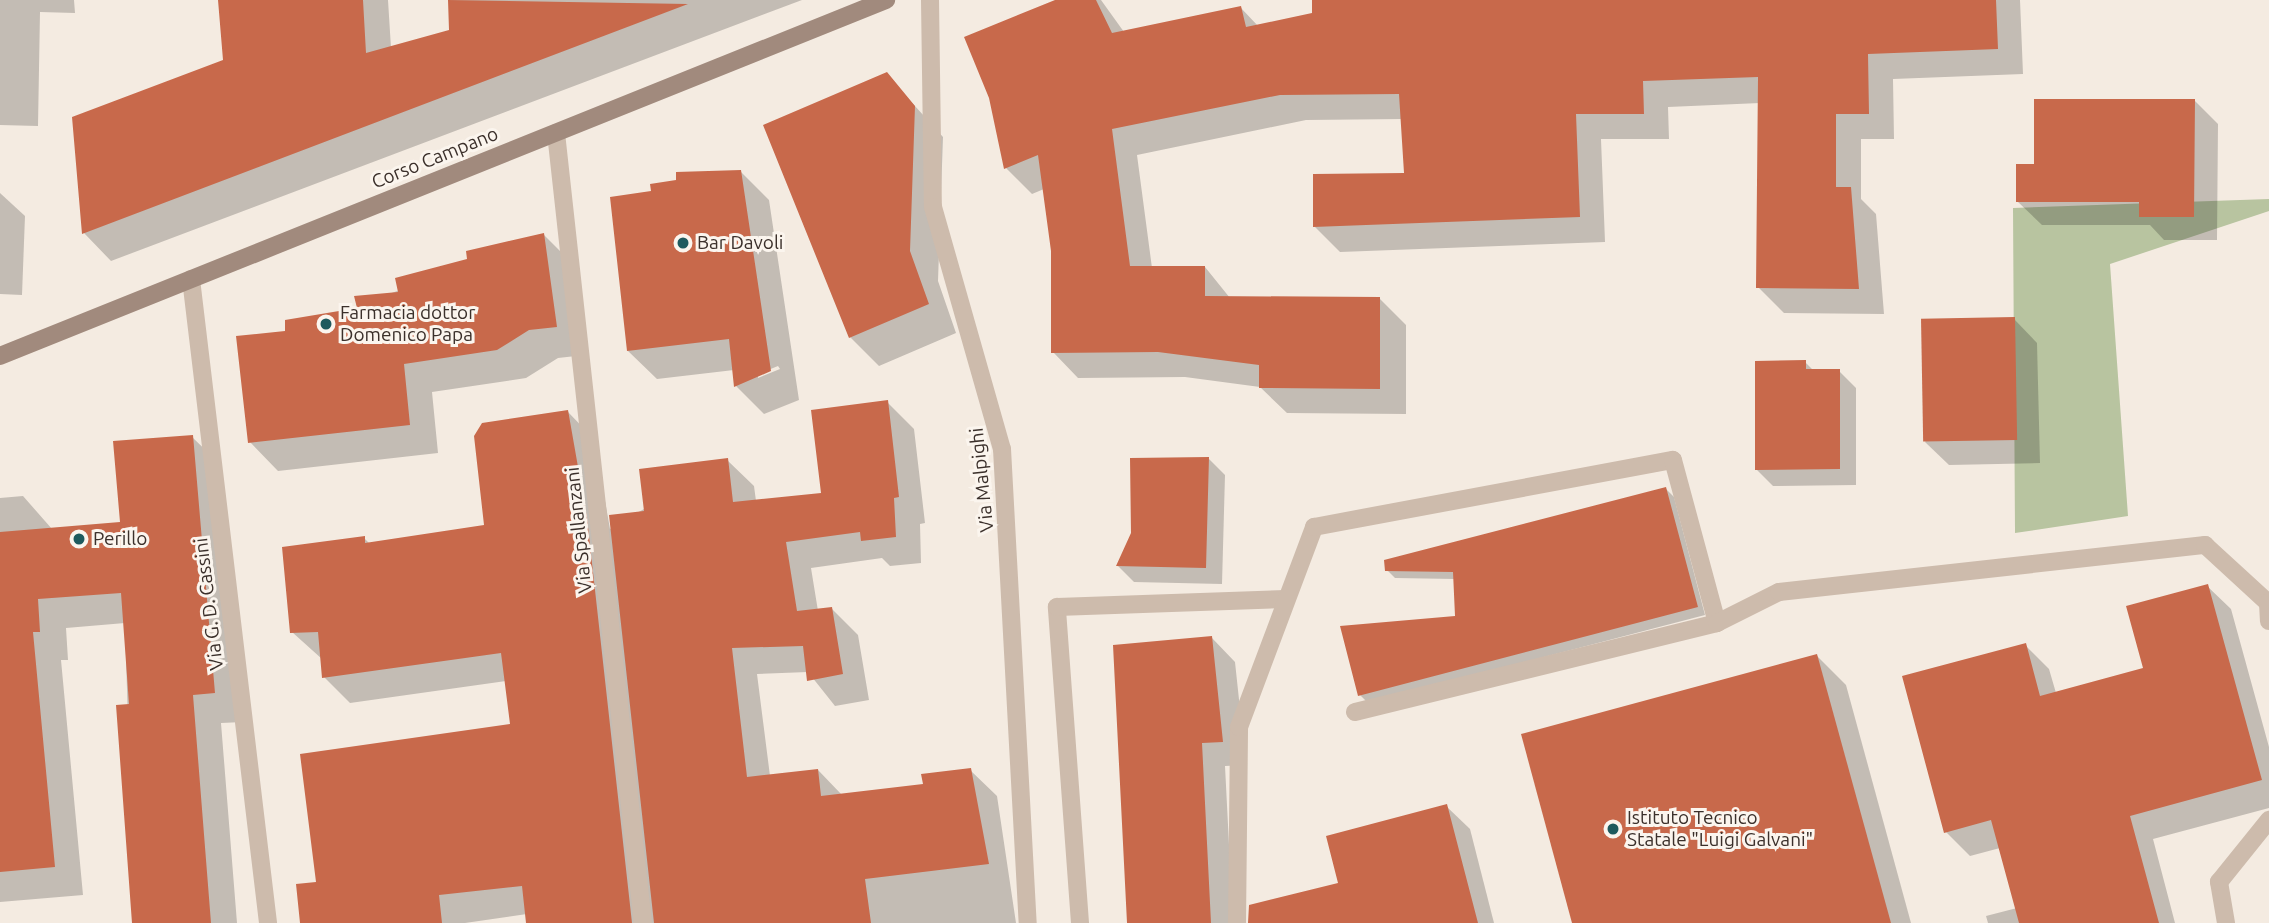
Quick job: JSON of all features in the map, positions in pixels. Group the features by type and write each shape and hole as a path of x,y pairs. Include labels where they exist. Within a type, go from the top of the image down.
{"main road":[{"name":"Corso Campano","path":"0,356 886,0"}],"street":[{"name":"Via Malpighi","path":"930,0 933,207 1002,449 1028,923"},
{"name":"Via Spallanzani","path":"556,132 643,923"},
{"name":"Via G. D. Cassini","path":"191,279 268,923"},
{"path":"1237,923 1239,726 1314,527 1673,460 1717,623"},
{"path":"1355,712 1717,623 1779,592 2204,545 2268,603 2269,621"},
{"path":"1080,923 1056,607 1286,599"},
{"path":"2226,923 2219,882 2269,820"}],"green space":[{"path":"2269,199 2269,211 2110,264 2128,516 2015,533 2013,208"}],"building":[{"path":"218,0 363,0 366,53 449,30 448,0 688,4 82,234 72,117 223,60"},
{"path":"1055,0 1096,0 1112,33 1241,6 1246,27 1312,13 1312,0 1996,0 1998,49 1868,54 1869,114 1836,114 1836,187 1851,187 1859,289 1756,288 1758,77 1643,81 1644,114 1576,114 1580,217 1313,227 1313,174 1404,173 1399,94 1280,95 1112,129 1130,266 1205,266 1205,296 1380,297 1380,389 1259,388 1259,365 1158,352 1051,353 1051,251 1038,155 1004,169 989,98 964,37"},
{"path":"887,72 915,106 910,251 929,304 849,338 763,125"},
{"path":"2034,99 2195,99 2194,217 2139,217 2139,202 2016,202 2016,164 2034,164"},
{"path":"741,170 771,371 734,387 729,339 627,351 610,197 651,191 650,184 676,180 676,172"},
{"path":"544,233 557,327 529,330 497,350 404,364 410,425 248,443 236,336 285,331 285,320 357,308 354,296 398,292 395,278 467,259 466,251"},
{"path":"2015,317 2017,440 1923,442 1921,319"},
{"path":"1806,360 1806,369 1840,369 1840,469 1755,470 1755,361"},
{"path":"888,400 899,497 894,498 896,537 861,541 860,532 786,542 797,611 832,607 843,674 807,681 803,646 732,648 747,777 818,769 821,796 923,784 921,774 971,768 989,864 865,879 871,923 654,923 609,515 644,511 639,469 728,458 733,502 821,493 811,410"},
{"path":"568,410 587,518 632,923 526,923 522,886 439,895 442,923 300,923 296,884 316,882 300,754 510,724 501,653 322,678 318,632 290,633 282,547 365,536 365,543 484,525 474,436 482,423"},
{"path":"193,435 215,693 193,695 211,923 132,923 116,705 129,704 121,593 38,599 40,632 33,632 55,867 0,872 0,532 120,522 113,441"},
{"path":"1209,457 1206,568 1116,566 1131,533 1130,458"},
{"path":"1666,487 1698,607 1358,696 1340,626 1455,616 1453,572 1385,571 1384,560"},
{"path":"2208,584 2262,780 2130,816 2159,923 2019,923 1991,820 1944,833 1902,676 2026,643 2040,696 2143,668 2126,606"},
{"path":"1212,636 1223,742 1202,743 1211,923 1127,923 1113,645"},
{"path":"1817,654 1891,923 1572,923 1521,734"},
{"path":"1447,804 1478,923 1248,923 1249,905 1338,883 1326,836"}],"place":[{"name":"Bar Davoli","path":"683,243"},
{"name":"Farmacia dottor Domenico Papa","path":"326,324"},
{"name":"Perillo","path":"79,539"},
{"name":"Istituto Tecnico Statale \"Luigi Galvani\"","path":"1613,829"}]}
